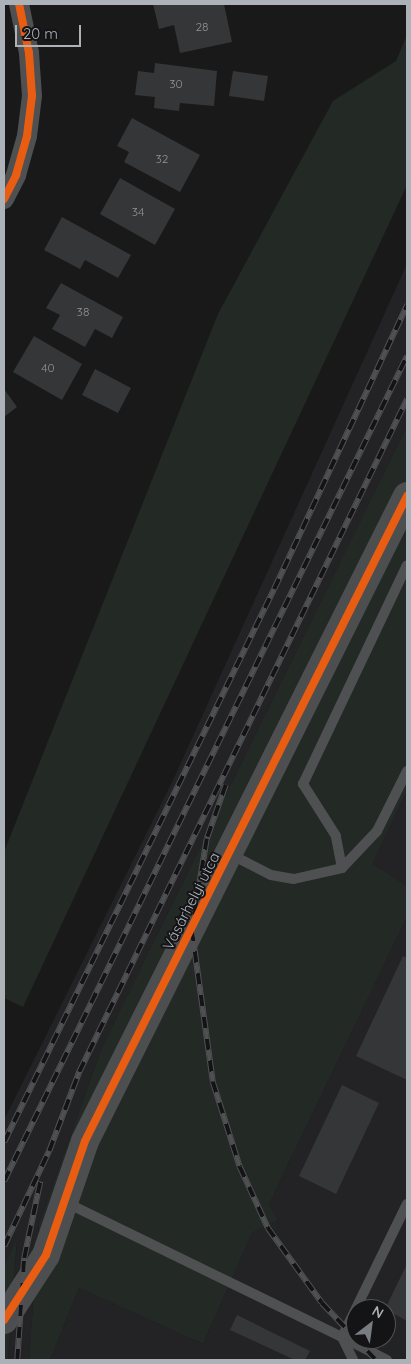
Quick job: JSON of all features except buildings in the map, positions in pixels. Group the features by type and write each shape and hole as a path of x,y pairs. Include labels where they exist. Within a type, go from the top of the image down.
{"street":[{"path":"4,199 16,175 27,136 32,96 29,53 18,4"},
{"name":"Vásárhelyi utca","path":"4,1320 46,1255 85,1140 230,854 407,496"}],"lane":[{"path":"342,868 336,836 303,784 407,565"},
{"path":"230,854 271,875 294,879 342,868 377,830 407,771"},
{"path":"63,1202 387,1360"},
{"path":"342,1337 407,1204"},
{"path":"342,1337 353,1360"}],"shaded area":[{"path":"407,35 407,185 23,1007 4,998 4,852 218,314 333,101 396,61"},
{"path":"407,264 407,426 102,1047 39,1224 29,1360 8,1360 17,1241 4,1266 4,1120 174,778"},
{"path":"407,426 407,791 372,864 407,886 407,917 269,1204 278,1220 252,1233 203,1344 79,1288 50,1360 29,1360 39,1224 102,1047"},
{"path":"407,791 407,886 371,865"},
{"path":"407,917 407,1360 50,1360 79,1288 203,1344 252,1233 278,1220 269,1204"},
{"path":"17,1239 8,1360 4,1360 4,1266"}],"railway":[{"path":"4,1142 274,589 407,305"},
{"path":"4,1181 407,356"},
{"path":"4,1246 49,1151 79,1072 407,399"},
{"path":"226,785 207,839 192,930 213,1082 240,1167 268,1228 322,1303 376,1360"},
{"path":"17,1360 24,1258 40,1182"}],"cycle path":[{"path":"4,199 16,175 27,136 32,96 29,53 19,4"},
{"path":"4,1320 46,1255 85,1141 407,496"}]}
